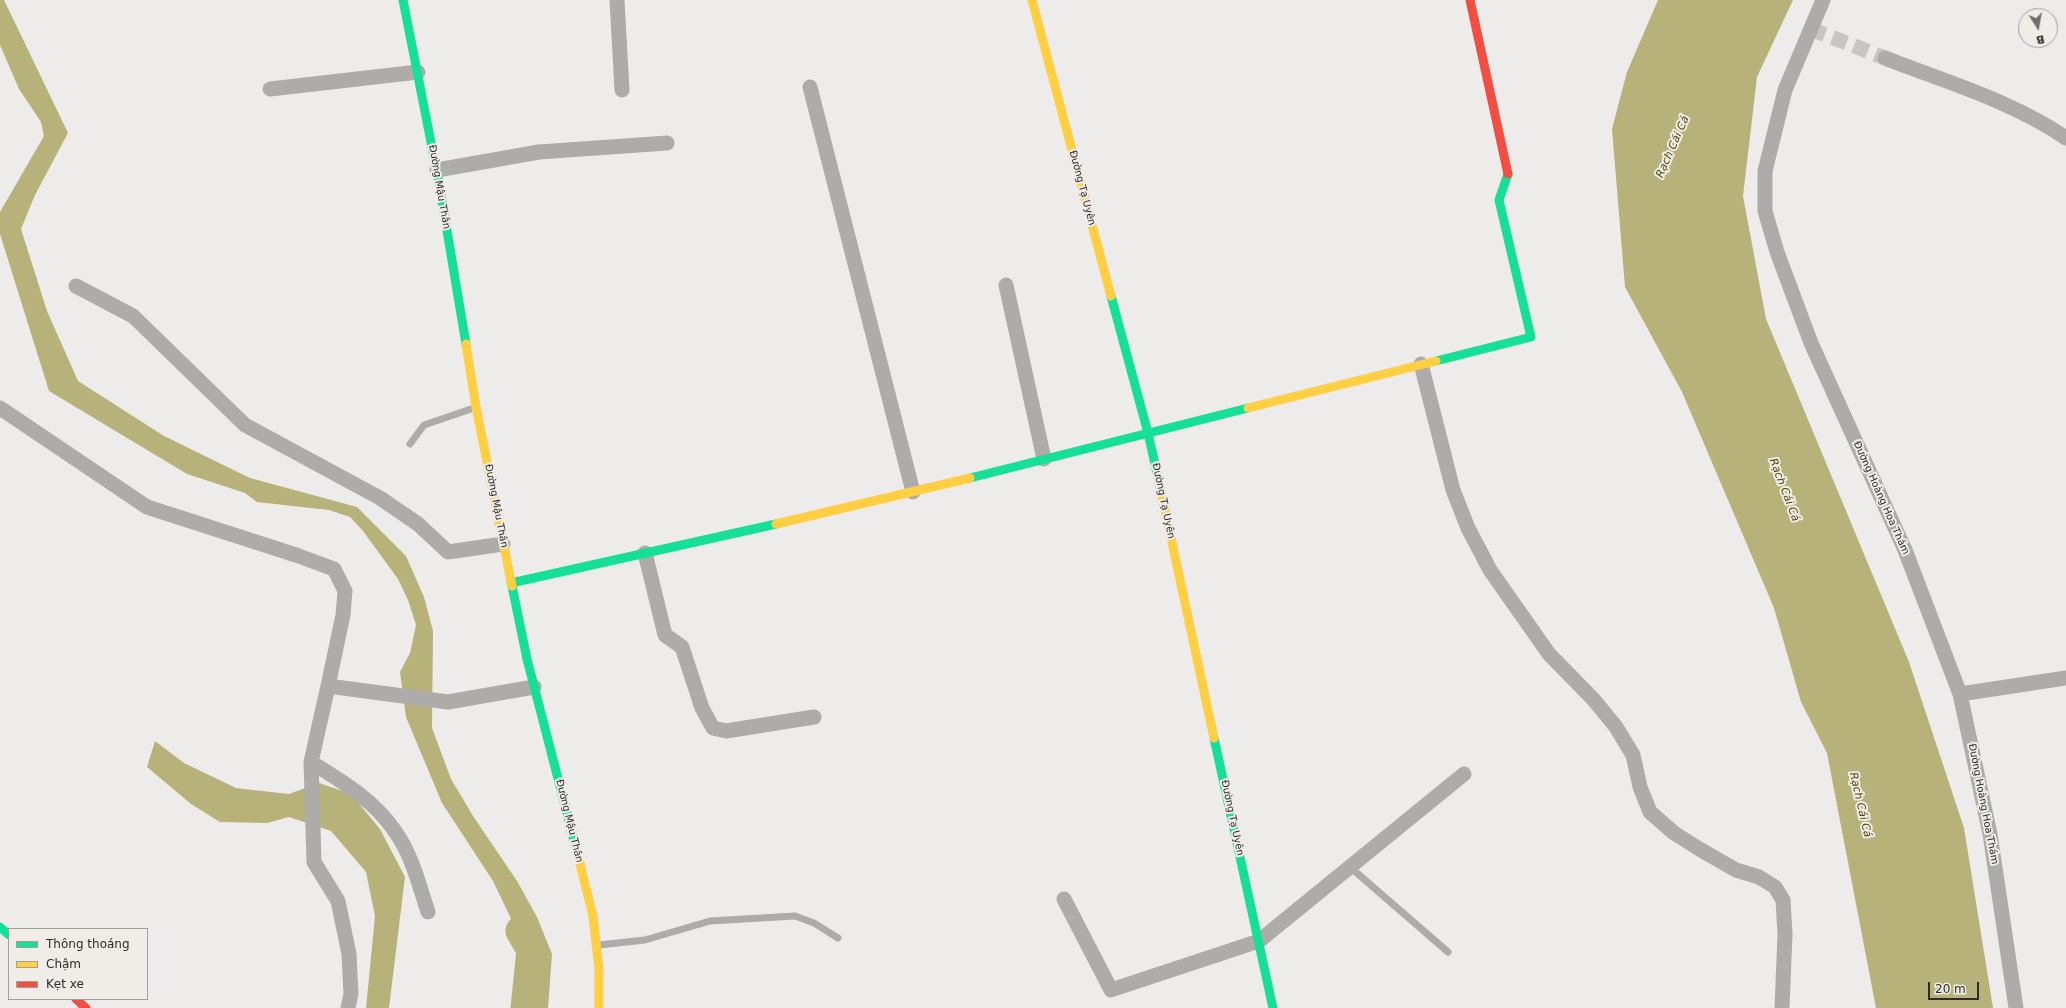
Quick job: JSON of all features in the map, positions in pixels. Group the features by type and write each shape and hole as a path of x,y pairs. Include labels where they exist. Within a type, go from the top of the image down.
{"street":[{"name":"Đường Mậu Thân","path":"403,0 437,170 476,407 511,583 534,687 593,916 599,969 599,1008"},
{"path":"617,0 622,90"},
{"name":"Đường Tạ Uyên","path":"1032,0 1148,433 1273,1008"},
{"path":"511,583 913,492 1531,337 1499,200 1509,176 1470,0"},
{"name":"Đường Hoàng Hoa Thám","path":"1823,0 1785,90 1765,171 1764,210 1811,343 1905,550 1960,694 1990,834 2016,1008"},
{"path":"1885,58 2018,110 2040,121 2066,138"},
{"path":"270,89 418,72"},
{"path":"810,87 913,492"},
{"path":"437,170 539,152 667,143"},
{"path":"1006,285 1044,459"},
{"path":"76,286 133,316 245,425 380,498 418,524 448,552 503,544"},
{"path":"1421,364 1453,490 1472,535 1490,570 1549,654 1594,700 1616,727 1633,755 1640,787 1650,812 1674,833 1736,870 1758,877 1775,887 1783,900 1785,934 1782,1008"},
{"path":"0,408 147,507 296,555 334,569 345,591 343,616 311,762 314,862 338,901 349,954 351,994 348,1008"},
{"path":"645,553 665,635 682,647 702,708 713,728 726,731 814,716"},
{"path":"1960,694 2066,678"},
{"path":"328,686 448,702 534,687"},
{"path":"311,762 364,797 394,829 411,861 428,912"},
{"path":"1064,899 1111,990 1259,941 1464,774"},
{"path":"0,927 8,934"},
{"path":"77,1000 86,1008"}],"lane":[{"path":"410,444 424,425 476,407"},
{"path":"1350,867 1448,952"},
{"path":"596,945 645,940 710,921 795,916 814,923 838,938"}],"water":[{"path":"0,0 4,0 68,133 35,195 21,229 47,311 78,381 164,436 250,478 357,507 406,556 424,597 433,631 432,728 451,779 473,816 517,881 537,917 552,954 548,1008 525,1008 532,981 524,946 493,881 442,803 406,717 400,672 410,653 416,625 408,600 398,579 363,531 350,517 329,510 257,502 245,493 187,474 49,391 0,234 0,212 44,136 41,122 19,89 0,45"},
{"name":"Rạch Cái Cá","path":"1658,0 1793,0 1757,77 1743,196 1766,319 1909,662 1964,828 1993,1008 1876,1008 1827,753 1801,702 1774,608 1682,392 1625,287 1612,129 1627,72"},
{"path":"155,741 184,763 236,788 289,794 319,783 351,794 380,829 405,877 389,1008 366,1008 375,916 366,872 331,831 289,817 267,823 220,822 191,804 147,767"}],"waterway":[{"path":"521,931 532,950 526,1008"}],"tunnel":[{"path":"1811,29 1885,58"}],"traffic: fast":[{"path":"403,0 439,183 466,344"},
{"path":"1436,361 1531,337 1499,200 1508,174"},
{"path":"1111,296 1148,433 1161,491"},
{"path":"970,478 1248,408"},
{"path":"511,583 776,524"},
{"path":"512,586 527,659 575,844"},
{"path":"1214,738 1273,1008"},
{"path":"0,927 8,934"}],"traffic: slow":[{"path":"1032,0 1111,296"},
{"path":"466,344 476,407 512,586"},
{"path":"1248,408 1436,361"},
{"path":"776,524 970,478"},
{"path":"1161,491 1214,738"},
{"path":"575,844 593,916 599,969 599,1008"}],"traffic: jam":[{"path":"1470,0 1508,174"},
{"path":"77,1000 86,1008"}]}
